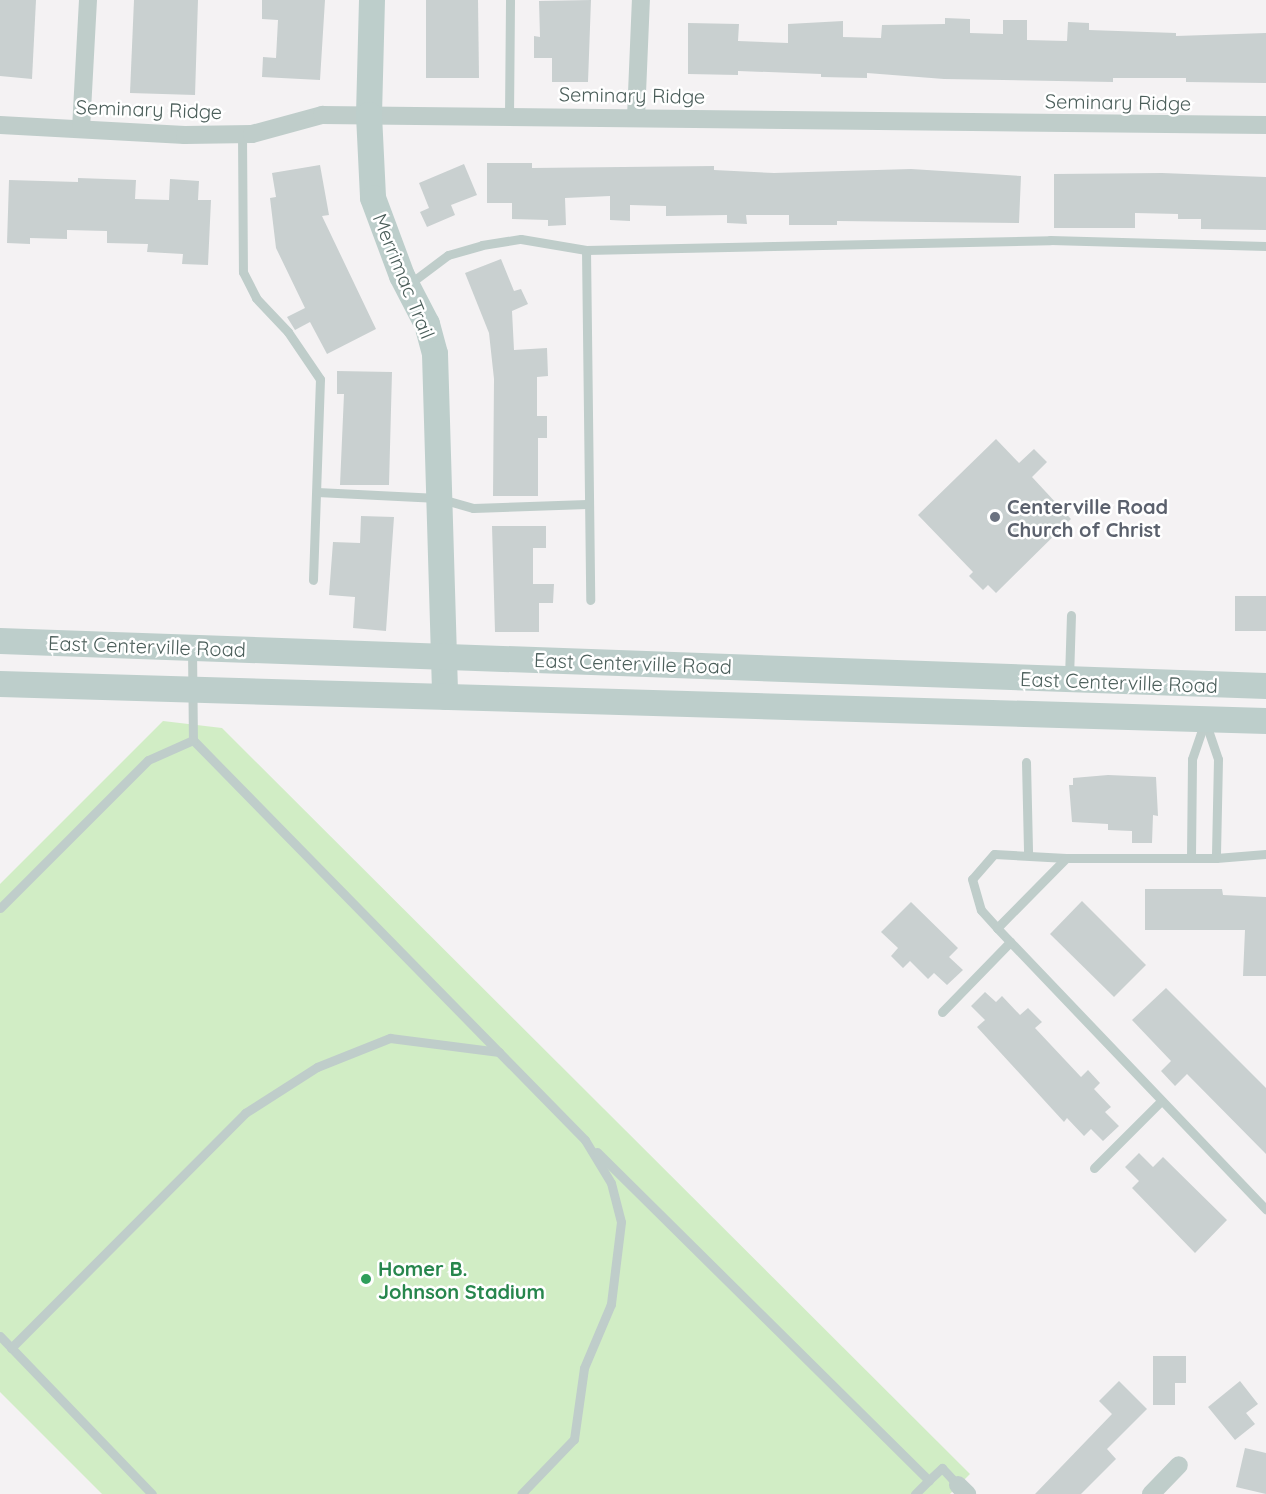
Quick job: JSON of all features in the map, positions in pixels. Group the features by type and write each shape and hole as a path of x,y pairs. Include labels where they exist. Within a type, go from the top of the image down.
{"main road":[{"name":"Merrimac Trail","path":"372,0 369,115 373,198 407,285 427,324 435,354 442,656 445,697"},
{"name":"East Centerville Road","path":"0,641 1266,686"},
{"path":"832,671 832,709"},
{"name":"East Centerville Road","path":"0,684 1266,722"},
{"path":"1205,721 1208,685"}],"street":[{"path":"81,129 87,0"},
{"path":"636,117 641,0"},
{"name":"Seminary Ridge","path":"0,125 242,135 322,115 1266,125"},
{"path":"1151,1494 1179,1466"}],"lane":[{"path":"509,116 510,0"},
{"path":"242,135 243,272 256,298 288,332 320,379 313,580"},
{"path":"407,285 448,255 482,245 521,239 586,250 1050,240 1266,246"},
{"path":"586,250 587,504 590,600"},
{"path":"316,492 438,498 472,508 587,504"},
{"path":"1069,680 1071,615"},
{"path":"192,648 190,689 193,740 585,1140 929,1480"},
{"path":"1191,857 1192,759 1205,721"},
{"path":"1205,721 1218,759 1216,858"},
{"path":"0,908 148,760 193,740"},
{"path":"1026,762 1028,853"},
{"path":"1266,854 1216,858 1066,858 1028,853 994,854 972,879 981,910 997,928 1266,1209"},
{"path":"997,928 1066,858"},
{"path":"942,1012 1010,942"},
{"path":"11,1348 245,1113 317,1067 390,1038 499,1052"},
{"path":"1094,1168 1161,1101"},
{"path":"521,1494 574,1439 584,1368 611,1304 621,1222 611,1183 585,1140"},
{"path":"0,1336 152,1494"},
{"path":"915,1494 942,1468 964,1491"}],"green space":[{"path":"163,721 222,728 970,1474 950,1494 102,1494 0,1392 0,884"}],"building":[{"path":"0,0 36,0 32,79 0,76"},
{"path":"134,0 198,0 195,95 130,93"},
{"path":"262,0 325,0 320,80 262,77 263,57 276,58 278,20 262,19"},
{"path":"426,0 478,0 479,78 426,78"},
{"path":"591,0 588,82 552,82 552,58 534,58 534,36 540,37 539,1"},
{"path":"945,18 970,19 970,33 1003,34 1003,20 1027,20 1027,40 1067,41 1068,22 1089,23 1089,30 1176,33 1176,36 1266,33 1266,83 1186,82 1186,78 1113,78 1113,82 944,79 867,73 867,78 738,71 738,75 688,74 688,23 739,24 738,41 788,43 788,24 843,21 843,37 881,38 882,25 945,24"},
{"path":"487,163 532,163 532,168 714,166 714,170 774,173 911,169 1021,176 1019,223 837,221 837,225 789,225 789,215 746,215 747,224 727,223 727,215 666,216 666,206 630,205 630,221 610,220 610,196 565,198 566,225 548,226 548,220 512,219 512,203 487,203"},
{"path":"464,164 477,195 451,205 455,215 427,227 420,212 429,208 419,183"},
{"path":"320,165 329,215 322,216 376,329 327,354 310,322 295,330 287,317 305,308 276,248 270,198 276,197 272,173"},
{"path":"1162,173 1266,177 1266,230 1201,229 1201,219 1178,219 1178,214 1135,213 1135,228 1054,228 1054,174"},
{"path":"78,178 136,180 135,199 169,200 170,179 199,181 198,200 211,200 208,265 182,264 183,254 147,252 148,244 107,243 107,231 67,230 67,239 30,238 30,244 7,243 9,180 78,182"},
{"path":"501,259 514,291 521,289 528,304 512,311 514,350 547,348 548,376 537,377 537,416 547,416 547,438 538,438 538,496 493,496 494,379 489,333 465,273"},
{"path":"337,371 392,372 389,485 340,485 344,394 337,394"},
{"name":"Centerville Road Church of Christ","path":"996,439 1019,463 1034,449 1047,462 1032,477 1071,519 996,593 988,585 983,590 969,576 973,572 918,515"},
{"path":"361,516 394,517 386,631 353,628 355,597 329,595 333,542 360,543"},
{"path":"492,526 546,526 546,548 533,548 533,584 554,584 553,603 539,603 539,632 495,632"},
{"path":"1235,596 1266,596 1266,631 1235,631"},
{"path":"1108,775 1156,777 1158,816 1153,815 1152,843 1132,843 1132,831 1108,830 1108,824 1072,822 1069,785 1073,785 1073,778"},
{"path":"1145,889 1222,889 1223,895 1266,897 1266,976 1243,976 1245,930 1145,930"},
{"path":"1082,901 1146,965 1114,997 1050,934"},
{"path":"911,902 958,948 949,957 963,970 947,985 934,973 928,979 910,961 903,968 891,956 898,948 881,932"},
{"path":"1166,988 1266,1088 1266,1154 1187,1074 1175,1086 1161,1071 1171,1061 1132,1020"},
{"path":"985,992 996,1002 1002,996 1020,1015 1028,1008 1042,1022 1035,1028 1081,1077 1088,1070 1100,1083 1094,1089 1111,1107 1105,1112 1119,1126 1103,1141 1091,1129 1084,1136 1067,1118 1064,1122 977,1027 985,1020 971,1006"},
{"path":"1139,1153 1153,1167 1163,1157 1227,1220 1195,1253 1132,1188 1139,1181 1125,1167"},
{"path":"1153,1356 1186,1356 1186,1383 1175,1383 1175,1405 1153,1405"},
{"path":"1119,1381 1147,1409 1107,1449 1116,1459 1081,1494 1035,1494 1112,1414 1099,1401"},
{"path":"1240,1381 1258,1404 1246,1413 1255,1424 1235,1440 1208,1407"},
{"path":"1245,1448 1266,1453 1266,1494 1236,1487"}],"place":[{"name":"Centerville Road Church of Christ","path":"995,517"},
{"name":"Homer B. Johnson Stadium","path":"366,1279"}]}
